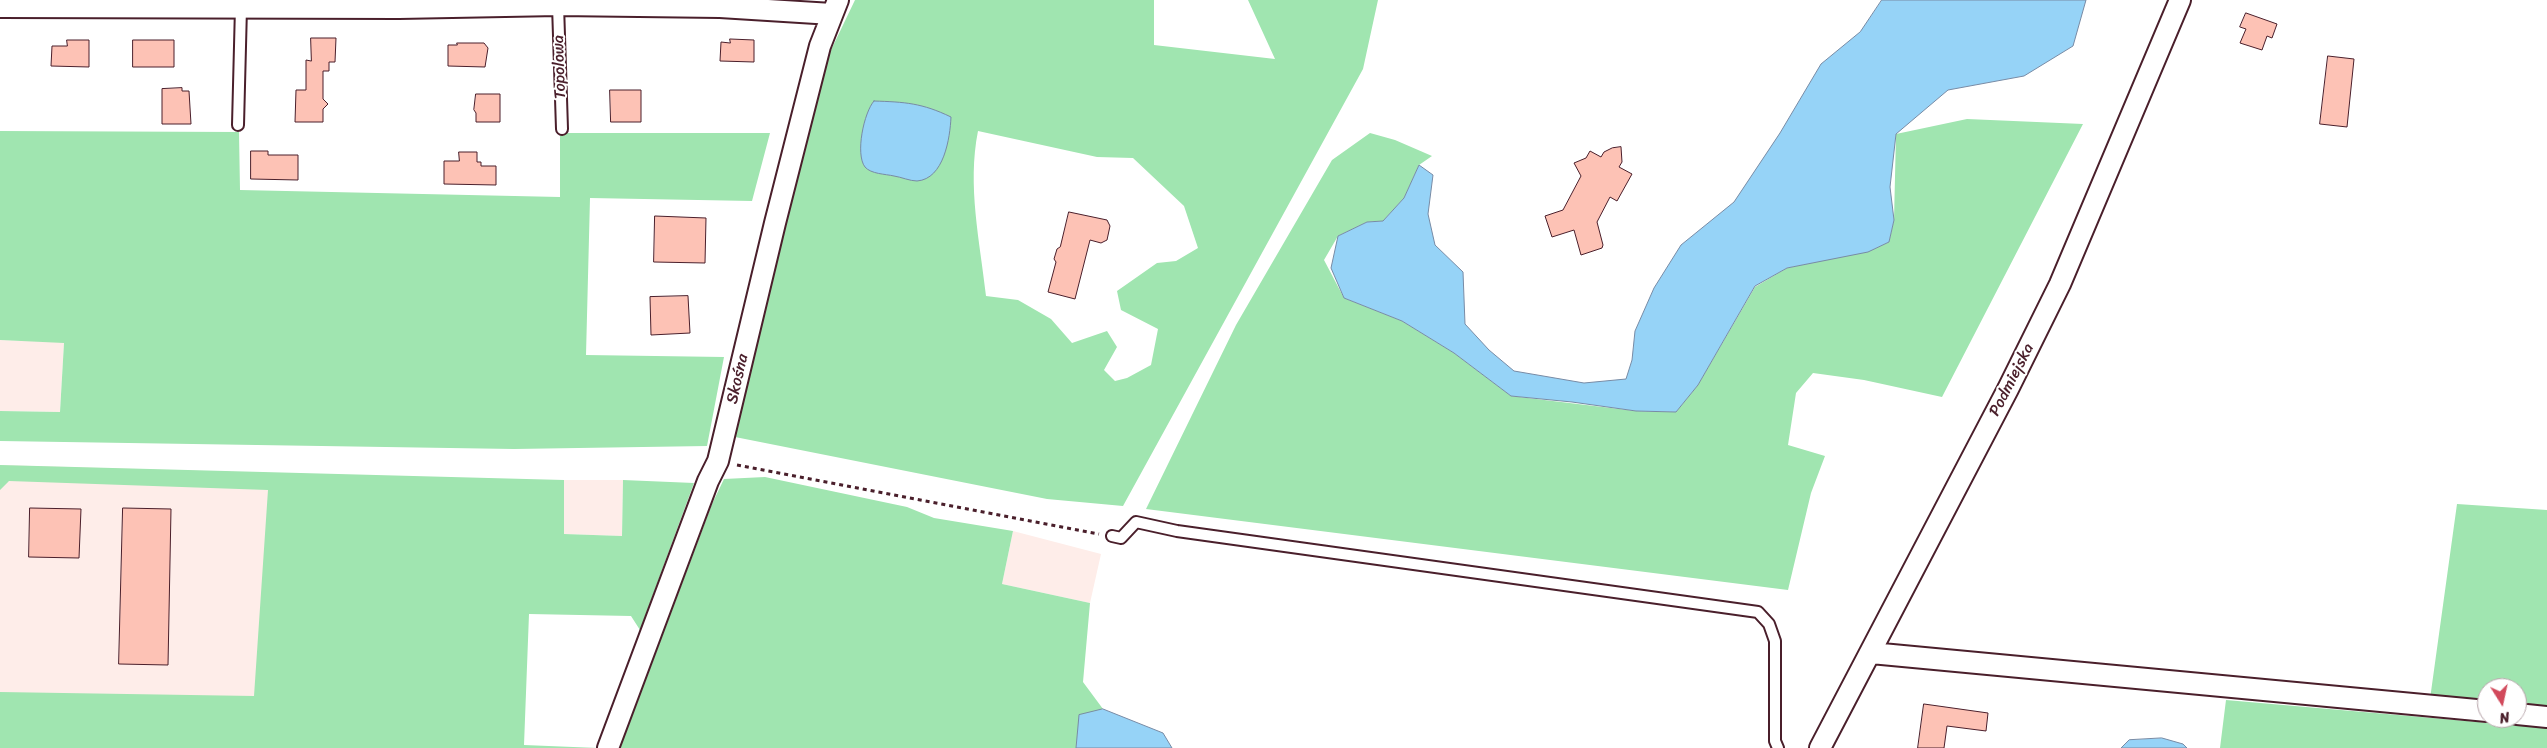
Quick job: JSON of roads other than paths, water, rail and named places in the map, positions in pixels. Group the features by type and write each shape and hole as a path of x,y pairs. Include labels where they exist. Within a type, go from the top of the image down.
{"street":[{"name":"Podmiejska","path":"1820,748 2008,389 2060,284 2180,0"},
{"path":"0,7 79,4 559,3 835,7"},
{"name":"Skośna","path":"608,748 708,481 718,461 779,205 820,46 835,7"},
{"path":"1871,653 2477,710"},
{"path":"2527,715 2547,717"}],"lane":[{"name":"Topolowa","path":"559,3 562,130"},
{"path":"238,125 242,4"},
{"path":"1112,536 1121,538 1136,522 1177,531 1758,612 1769,624 1775,641 1775,741 1778,748"}],"water":[{"path":"1882,0 2086,0 2073,46 2024,76 1948,90 1896,134 1890,187 1894,220 1889,242 1868,252 1787,268 1755,286 1698,385 1676,412 1636,411 1511,396 1454,353 1402,321 1344,298 1331,268 1338,236 1367,222 1383,221 1404,198 1419,165 1433,175 1428,214 1435,245 1463,272 1465,324 1489,350 1514,371 1584,383 1626,379 1632,360 1635,331 1654,288 1681,245 1734,202 1780,133 1821,64 1860,32"},
{"path":"874,101 913,104 951,117 944,156 934,173 926,179 914,181 874,172 865,167 861,153 862,133 870,106"},
{"path":"1103,709 1163,733 1172,748 1076,748 1079,715"},
{"path":"2162,738 2183,744 2187,748 2121,748 2129,740"}]}
